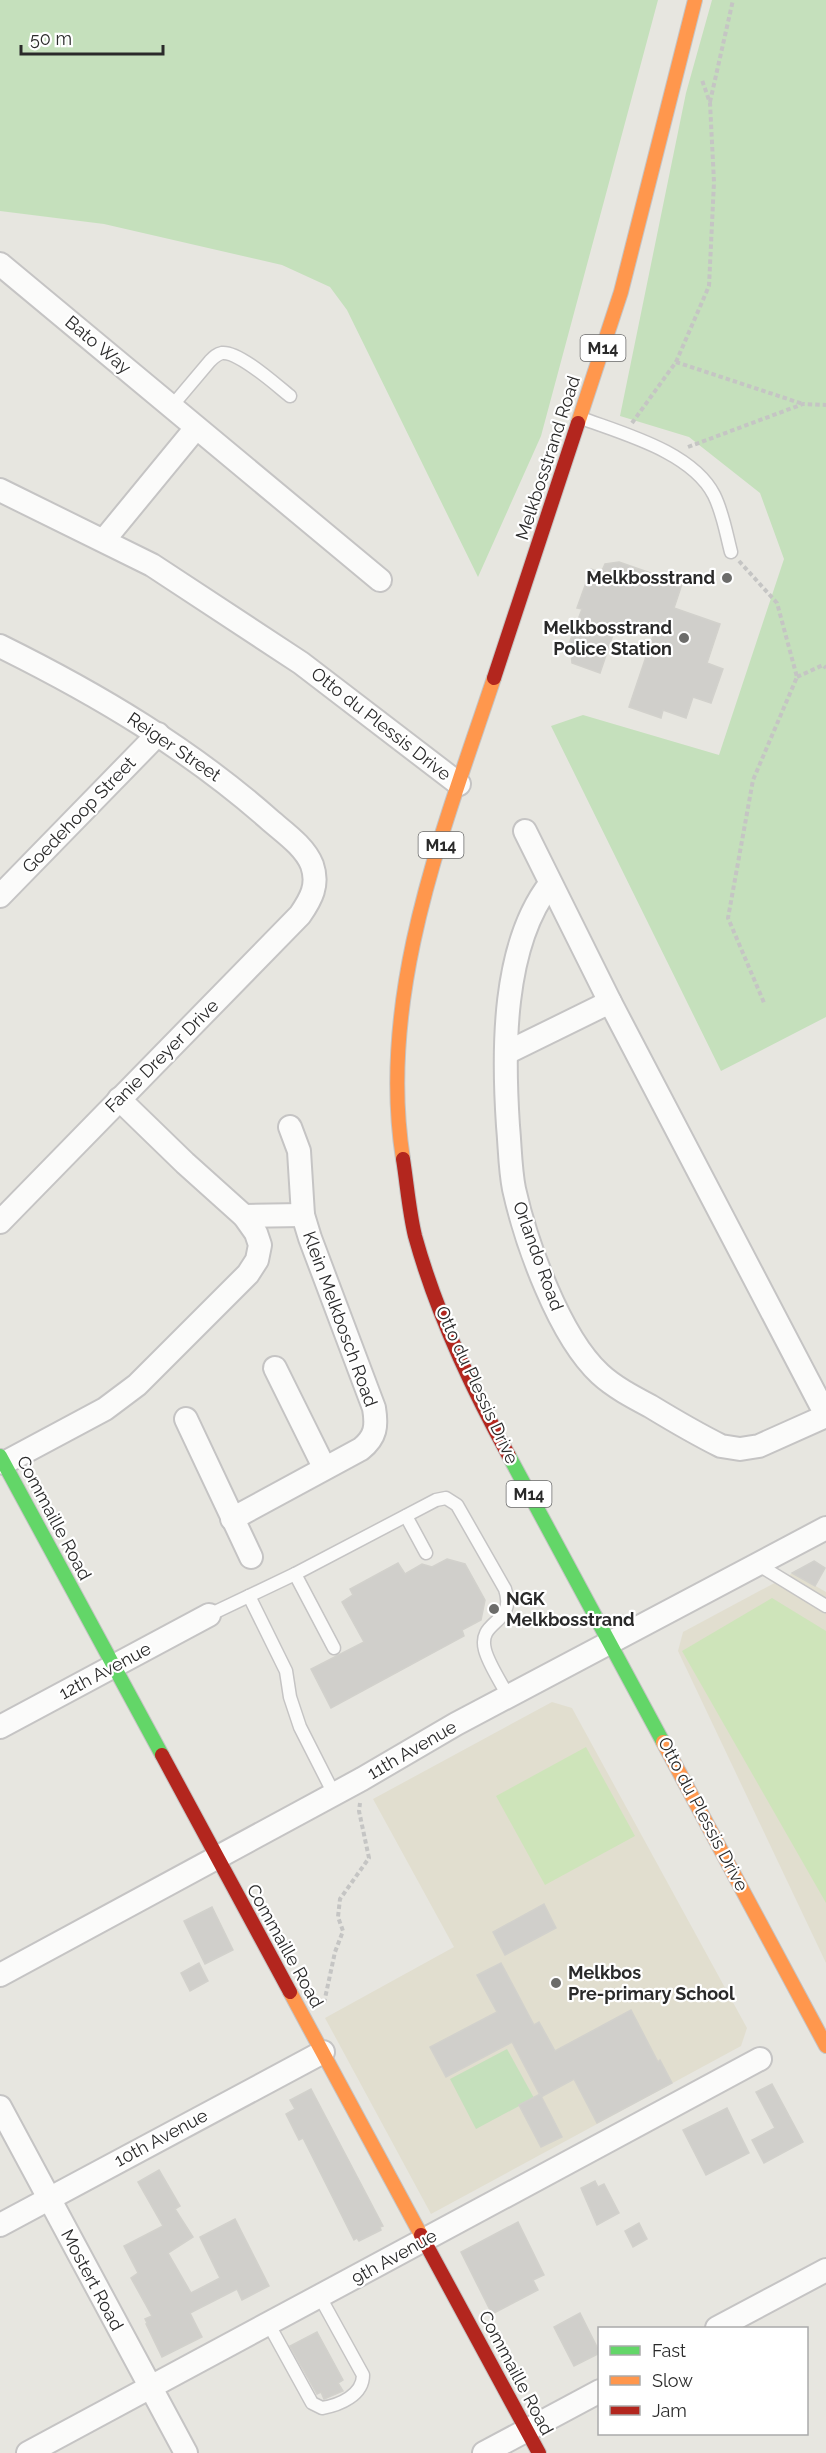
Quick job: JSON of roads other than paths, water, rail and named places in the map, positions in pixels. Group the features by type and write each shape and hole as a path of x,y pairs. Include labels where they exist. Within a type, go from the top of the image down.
{"main road":[{"name":"Melkbosstrand Road","path":"459,784 621,292 695,0"},
{"name":"Otto du Plessis Drive","path":"459,784 422,906 410,960 402,1014 398,1073 399,1133 415,1235 448,1330 490,1422 824,2042"},
{"name":"Commaille Road","path":"4,1469 114,1666 539,2453"}],"street":[{"name":"Bato Way","path":"0,264 380,580"},
{"path":"104,540 196,428"},
{"name":"Otto du Plessis Drive","path":"0,490 152,565 301,663 459,784"},
{"name":"Reiger Street","path":"0,646 92,693 158,734 231,786 299,846 311,863 315,883"},
{"name":"Goedehoop Street","path":"0,896 158,734"},
{"name":"Orlando Road","path":"525,831 610,1002 826,1415 759,1446 740,1449 722,1446 621,1390 599,1373 572,1337 547,1288 514,1187 505,1089 511,984 533,912 550,884"},
{"name":"Fanie Dreyer Drive","path":"0,1222 300,915 311,898 315,883"},
{"path":"506,1053 610,1002"},
{"path":"4,1469 105,1409 138,1384 248,1274 257,1260 260,1245 256,1233 244,1216 119,1099"},
{"name":"Klein Melkbosch Road","path":"232,1519 324,1467 361,1449 370,1442 377,1423 374,1408 303,1215 299,1151 290,1127"},
{"name":"Klein Melkbosch Road","path":"244,1216 303,1215"},
{"path":"275,1368 324,1467"},
{"path":"186,1419 250,1557"},
{"name":"11th Avenue","path":"0,1975 362,1779 508,1696 826,1528"},
{"name":"12th Avenue","path":"0,1727 209,1615"},
{"name":"10th Avenue","path":"0,2225 323,2052"},
{"name":"9th Avenue","path":"28,2453 760,2059"},
{"name":"Mostert Road","path":"0,2107 186,2453"},
{"path":"719,2327 826,2270"},
{"path":"484,2453 598,2392"}],"lane":[{"path":"172,406 210,361 224,353 235,356 290,396"},
{"path":"580,418 670,454 692,469 712,492 722,513 730,552"},
{"path":"209,1615 295,1574 441,1498 457,1505 509,1600 508,1608 503,1616 487,1629 484,1640 485,1650 508,1696"},
{"path":"406,1516 426,1553"},
{"path":"757,1564 826,1606"},
{"path":"295,1574 334,1647"},
{"path":"249,1596 286,1671 290,1697 300,1727 334,1794"},
{"path":"267,2323 312,2403 322,2408 331,2406 358,2392 363,2385 363,2375 320,2297"}],"place":[{"name":"Melkbosstrand","path":"727,578"},
{"name":"Melkbosstrand Police Station","path":"684,638"},
{"name":"NGK Melkbosstrand","path":"494,1609"},
{"name":"Melkbos Pre-primary School","path":"556,1983"}]}
